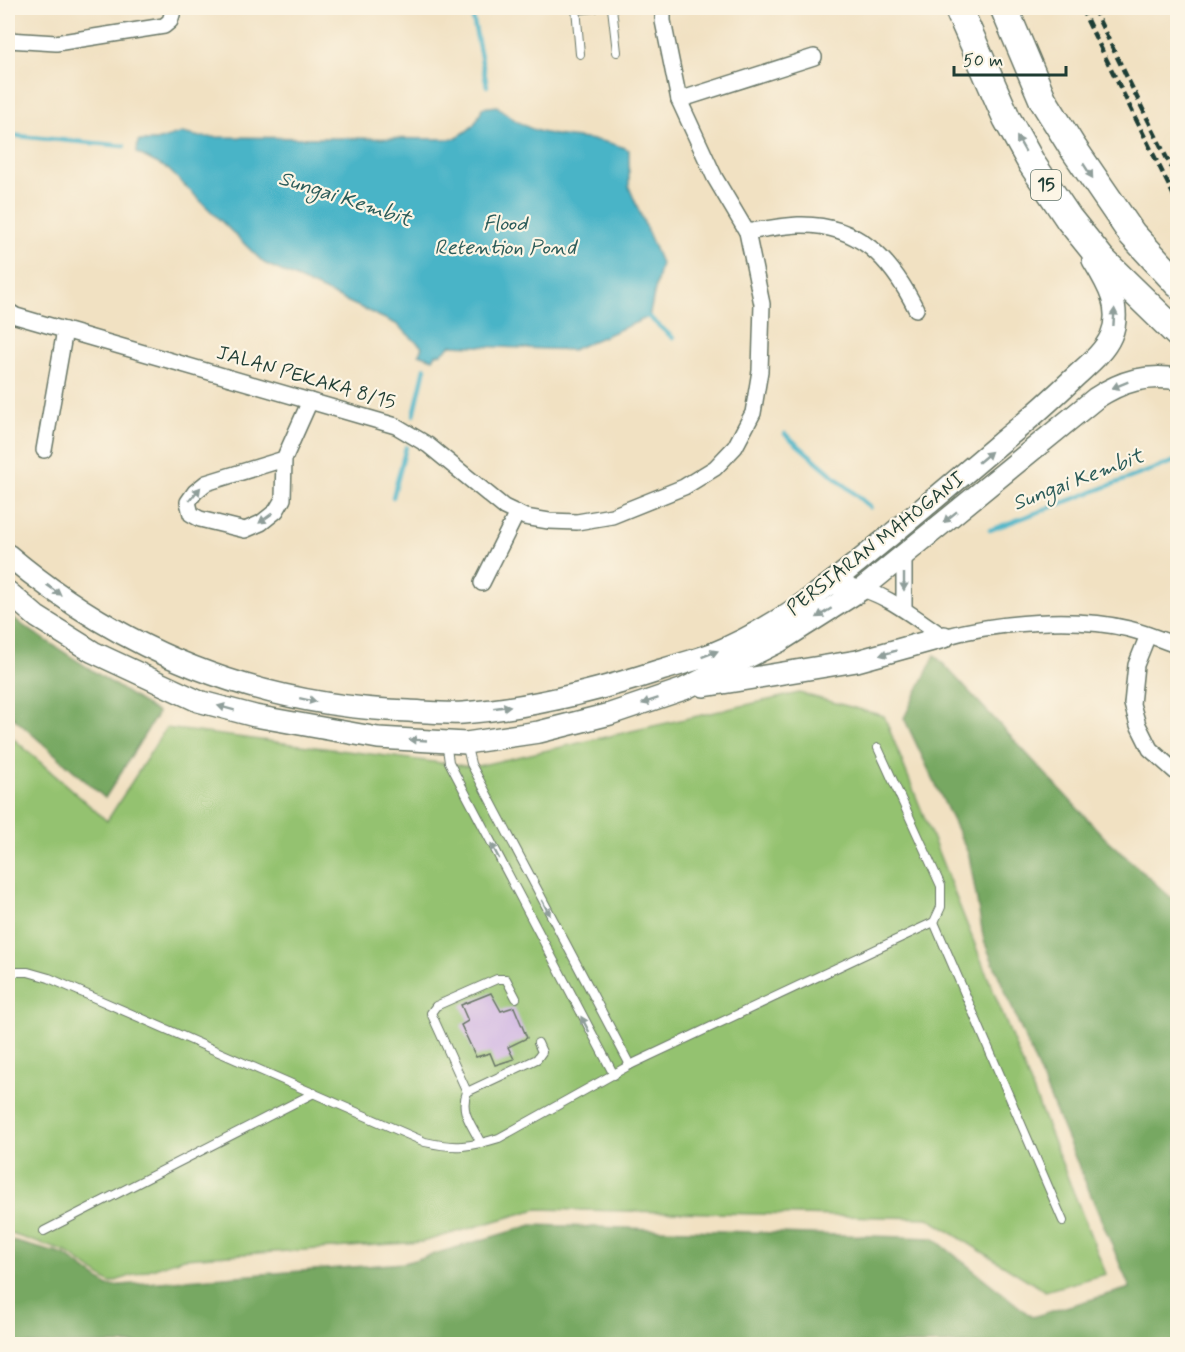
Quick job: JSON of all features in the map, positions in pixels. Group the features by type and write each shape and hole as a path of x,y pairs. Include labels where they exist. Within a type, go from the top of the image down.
{"highway":[{"name":"15","path":"958,8 1006,119 1032,164 1069,219 1102,260 1178,334"},
{"name":"15","path":"1004,8 1043,100 1071,145 1132,234 1178,284"}],"main road":[{"name":"PERSIARAN MAHOGANI","path":"8,555 58,593 108,626 203,672 260,691 312,701 387,710 462,713 532,703 607,688 714,653 777,621 826,588 1046,405 1100,354 1112,335 1116,314 1111,289 1069,219"},
{"name":"PERSIARAN MAHOGANI","path":"8,592 37,616 93,652 198,701 255,716 378,738 456,742 538,732 600,717 684,689 780,641 862,589 1096,398 1116,386 1138,378 1178,379"},
{"path":"684,689 857,661 944,637"}],"street":[{"path":"8,40 56,43 164,26 170,21 174,8"},
{"name":"JALAN PEKAKA 8/15","path":"8,311 65,330 396,426 428,445 504,507 525,517 577,522 612,516 684,487 715,468 735,447 753,413 760,371 762,304 747,232 715,178 679,100 663,21 663,8"},
{"path":"679,100 814,57"},
{"path":"747,232 799,225 834,228 858,239 879,253 903,282 916,309"},
{"path":"44,450 65,330"},
{"path":"284,459 206,483 188,502 191,513 200,519 245,530 261,523 276,511 283,499 284,459 310,401"},
{"path":"482,584 517,513"},
{"path":"904,554 904,609"},
{"path":"826,588 848,585 862,589 904,609 944,637 994,627 1047,623 1089,624 1127,629 1178,646"},
{"path":"1148,635 1136,665 1132,704 1138,725 1150,749 1178,774"}],"lane":[{"path":"580,54 576,8 595,8"},
{"path":"612,8 617,52"},
{"path":"456,742 471,764 630,1065"},
{"path":"456,742 449,762 614,1075"},
{"path":"8,972 28,972 49,978 425,1142 447,1147 464,1147 481,1143 499,1138 630,1065 934,922 941,907 941,886 878,748"},
{"path":"934,922 1063,1221"},
{"path":"467,1092 432,1018 432,1009 501,978 509,983 516,998"},
{"path":"481,1143 464,1108 463,1102 467,1092 537,1059 542,1052 538,1043"},
{"path":"44,1231 314,1093"}],"green space":[{"path":"8,613 25,627 158,713 105,798 8,713"},
{"path":"935,655 1105,838 1177,903 1177,1344 8,1344 8,1240 65,1255 108,1286 404,1263 532,1225 933,1238 1032,1317 1130,1288 984,941 969,855 904,718"},
{"path":"799,693 884,716 1106,1274 1045,1291 928,1218 537,1209 422,1242 184,1258 110,1283 66,1252 8,1233 8,734 107,821 166,728 473,767"}],"water":[{"name":"Flood Retention Pond","path":"497,106 528,128 608,142 629,150 629,187 661,263 649,317 572,350 451,345 442,353 436,354 433,359 419,354 422,347 396,324 264,263 168,169 137,153 138,141 156,141 182,133 200,137 453,139 472,127 482,108"}],"building":[{"path":"491,993 501,1011 514,1007 527,1038 508,1047 514,1059 495,1065 490,1053 476,1057 461,1025 468,1021 461,1005"}],"waterway":[{"path":"471,8 487,86"},
{"name":"Sungai Kembit","path":"8,135 124,146"},
{"name":"Sungai Kembit","path":"644,316 649,317 673,338"},
{"path":"414,415 425,368"},
{"name":"Sungai Kembit","path":"785,434 870,507"},
{"path":"393,497 406,447"},
{"name":"Sungai Kembit","path":"990,530 1178,460"}],"railway":[{"path":"1081,8 1178,204"},
{"path":"1093,8 1178,181"}]}
